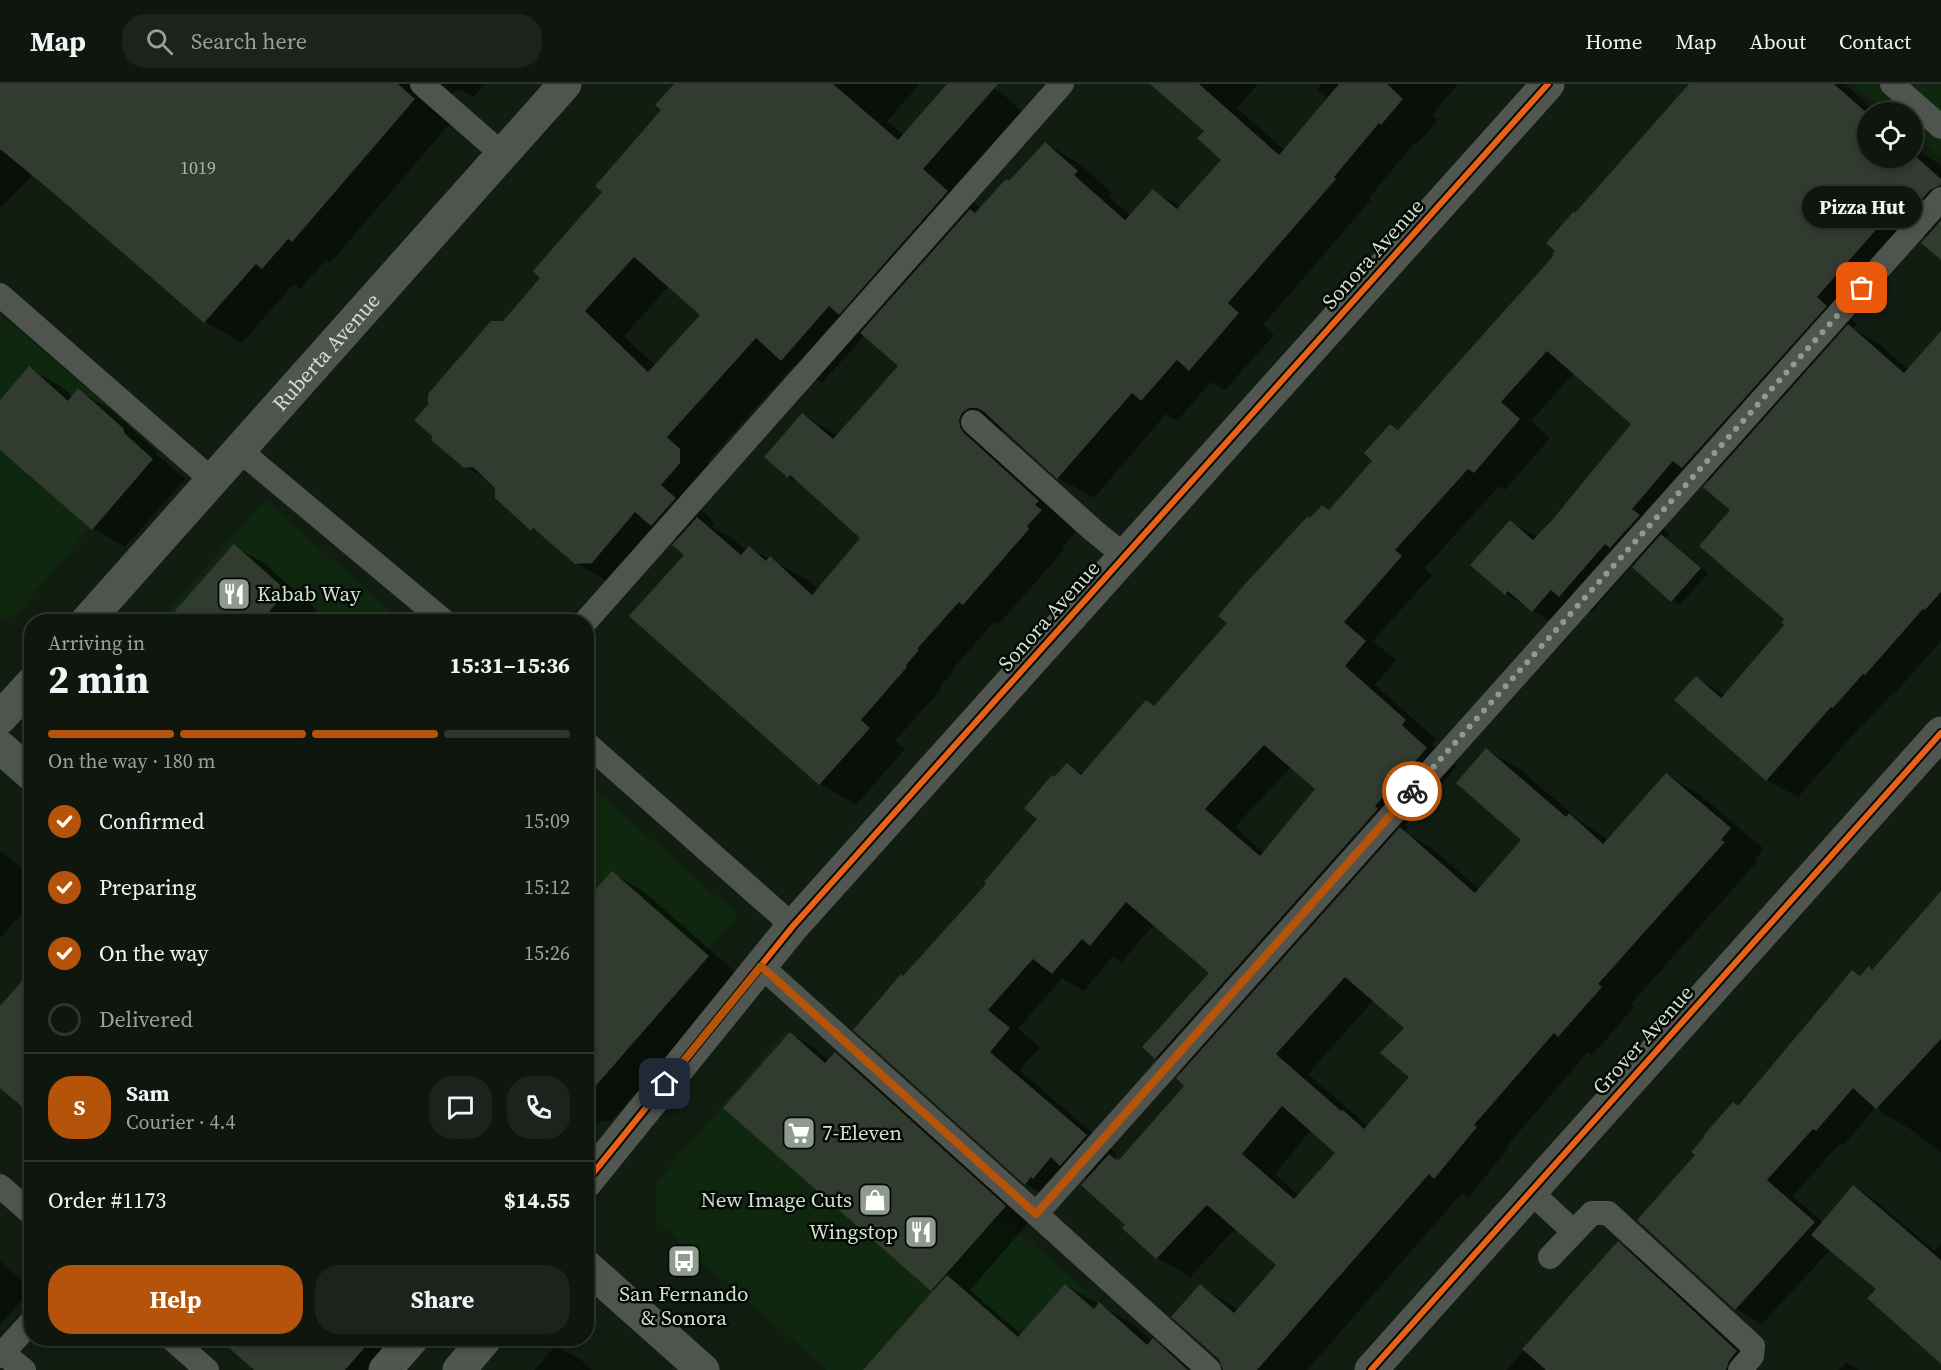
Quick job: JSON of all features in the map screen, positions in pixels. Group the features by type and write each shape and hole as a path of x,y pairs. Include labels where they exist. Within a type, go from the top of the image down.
{"main road":[{"path":"0,747 24,768"},
{"path":"594,1273 704,1370"}],"street":[{"name":"Ruberta Avenue","path":"93,614 565,84"},
{"name":"Sonora Avenue","path":"594,1172 793,926 1548,84"},
{"path":"0,718 24,692"},
{"name":"Grover Avenue","path":"1371,1370 1941,733"},
{"path":"385,1370 406,1346"},
{"path":"459,1370 479,1346"}],"lane":[{"path":"422,84 502,154"},
{"path":"592,614 1062,84"},
{"path":"1892,84 1941,127"},
{"path":"1036,1214 1941,199"},
{"path":"0,295 212,480"},
{"path":"973,422 1125,556"},
{"path":"238,449 436,614"},
{"path":"594,750 793,926"},
{"path":"761,966 1209,1370"},
{"path":"0,1186 24,1207"},
{"path":"1530,1192 1574,1232"},
{"path":"1550,1257 1592,1212 1608,1212 1753,1346 1752,1356 1740,1370"},
{"path":"24,1330 1,1354 24,1370"},
{"path":"180,1346 207,1370"}],"shaded area":[{"path":"1854,84 1941,84 1941,158 1923,143 1923,102 1876,102"},
{"path":"0,314 158,448 14,617 0,619"},
{"path":"265,500 394,614 165,614"},
{"path":"594,789 738,915 594,1082"},
{"path":"786,1030 1178,1370 827,1370 656,1221 656,1183"}],"building":[{"path":"0,84 398,84 415,99 292,242 288,239 262,269 256,264 204,323 0,149"},
{"path":"674,84 833,84 898,140 947,84 998,84 923,169 948,191 839,315 829,306 781,361 756,338 667,437 680,449 680,463 661,485 676,498 651,526 635,512 592,563 575,564 533,528 531,531 495,498 495,488 473,467 464,468 431,440 433,437 414,420 428,405 428,394 491,321 503,321 540,278 533,271 602,192 595,186 661,110 655,105","holes":["634,257 700,315 648,372 585,311"]},
{"path":"1150,84 1199,84 1279,155 1339,84 1387,84 1403,99 1381,125 1379,123 1334,177 1336,179 1228,303 1239,313 1189,371 1177,360 1141,401 1132,393 1057,479 983,411 969,408 962,413 959,420 963,432 1039,501 1035,505 1042,510 1027,526 1029,529 963,605 959,602 917,649 919,650 906,665 907,667 861,720 870,728 819,785 629,616 684,555 672,545 697,517 741,555 749,546 766,561 770,556 812,595 860,538 790,475 788,478 764,457 802,413 833,439 898,366 860,333 970,209 975,213 1045,142 1078,171 1074,175 1125,220 1153,189 1177,209 1221,160 1197,138 1204,131"},
{"path":"1689,84 1834,84 1857,104 1857,168 1923,168 1923,163 1941,179 1941,185 1930,190 1900,224 1889,215 1817,297 1827,306 1682,468 1673,461 1632,509 1640,515 1610,548 1605,544 1559,597 1551,590 1532,612 1508,591 1505,595 1470,565 1510,520 1533,540 1631,424 1547,351 1501,402 1520,419 1474,473 1468,469 1395,550 1402,556 1344,622 1366,641 1345,666 1406,720 1402,725 1427,748 1375,806 1378,809 1155,1059 1142,1047 1209,973 1126,902 1090,946 1082,939 1052,974 1033,959 988,1010 1010,1028 990,1052 1087,1135 1060,1166 1051,1157 1025,1185 853,1030 901,974 903,976 986,884 984,882 1037,819 1024,808 1052,775 1054,777 1067,763 1081,775 1146,700 1154,706 1227,623 1218,616 1246,583 1308,516 1310,518 1322,505 1329,510 1372,461 1364,453 1390,424 1398,430 1554,255 1552,254 1555,251 1546,243 1574,211 1575,213","holes":["1264,745 1315,789 1260,856 1205,809"]},
{"path":"1941,220 1941,260 1921,243"},
{"path":"1848,324 1904,373 1941,331 1941,592 1865,675 1863,674 1833,708 1831,707 1766,781 1674,700 1696,676 1721,698 1784,625 1781,623 1784,619 1699,546 1730,510 1703,487"},
{"path":"29,366 68,401 78,388 123,428 125,434 153,459 92,530 0,450 0,400"},
{"path":"1661,534 1701,568 1671,602 1632,567"},
{"path":"234,544 287,591 267,614 172,614"},
{"path":"1486,748 1566,817 1569,813 1603,844 1666,773 1731,828 1721,840 1725,842 1598,984 1602,987 1558,1037 1554,1033 1474,1125 1477,1127 1434,1179 1429,1174 1257,1370 1223,1370 1219,1359 1171,1317 1200,1284 1234,1313 1276,1265 1207,1205 1156,1259 1122,1228 1125,1225 1081,1185 1109,1154 1119,1160 1184,1086 1176,1078 1400,827 1475,893 1521,840 1456,783","holes":["1345,977 1404,1028 1380,1053 1409,1077 1364,1129 1276,1054","1282,1106 1335,1153 1294,1199 1242,1154"]},
{"path":"612,871 709,956 594,1088 594,891"},
{"path":"1941,891 1941,1039 1876,1109 1853,1088 1816,1131 1813,1129 1767,1180 1815,1222 1735,1310 1637,1220 1695,1155 1691,1152 1704,1135 1733,1102 1738,1106 1852,970 1860,976 1869,966 1872,970"},
{"path":"24,979 24,1108 0,1088 0,1006"},
{"path":"790,1032 825,1063 835,1052 1006,1206 931,1291 723,1108"},
{"path":"1853,1185 1941,1260 1941,1364 1867,1298 1876,1289 1811,1235"},
{"path":"1618,1241 1737,1351 1729,1361 1726,1370 1546,1370 1522,1349"},
{"path":"947,1275 1018,1337 1065,1284 1094,1309 1099,1302 1147,1345 1153,1338 1188,1370 863,1370"},
{"path":"227,1346 366,1346 345,1370 254,1370"}],"cycle path":[{"path":"594,1172 793,926 1548,84"},
{"path":"1371,1370 1941,733"}],"way so far":[{"path":"1412,791 1862,288"}],"place":[{"name":"Pizza Hut","path":"1862,288"},
{"name":"Kabab Way","path":"234,594"},
{"name":"7-Eleven","path":"799,1133"},
{"name":"New Image Cuts","path":"875,1200"},
{"name":"Wingstop","path":"921,1232"},
{"name":"San Fernando & Sonora","path":"684,1261"}],"route":[{"path":"665,1084 761,966 1036,1214 1412,791"}]}
